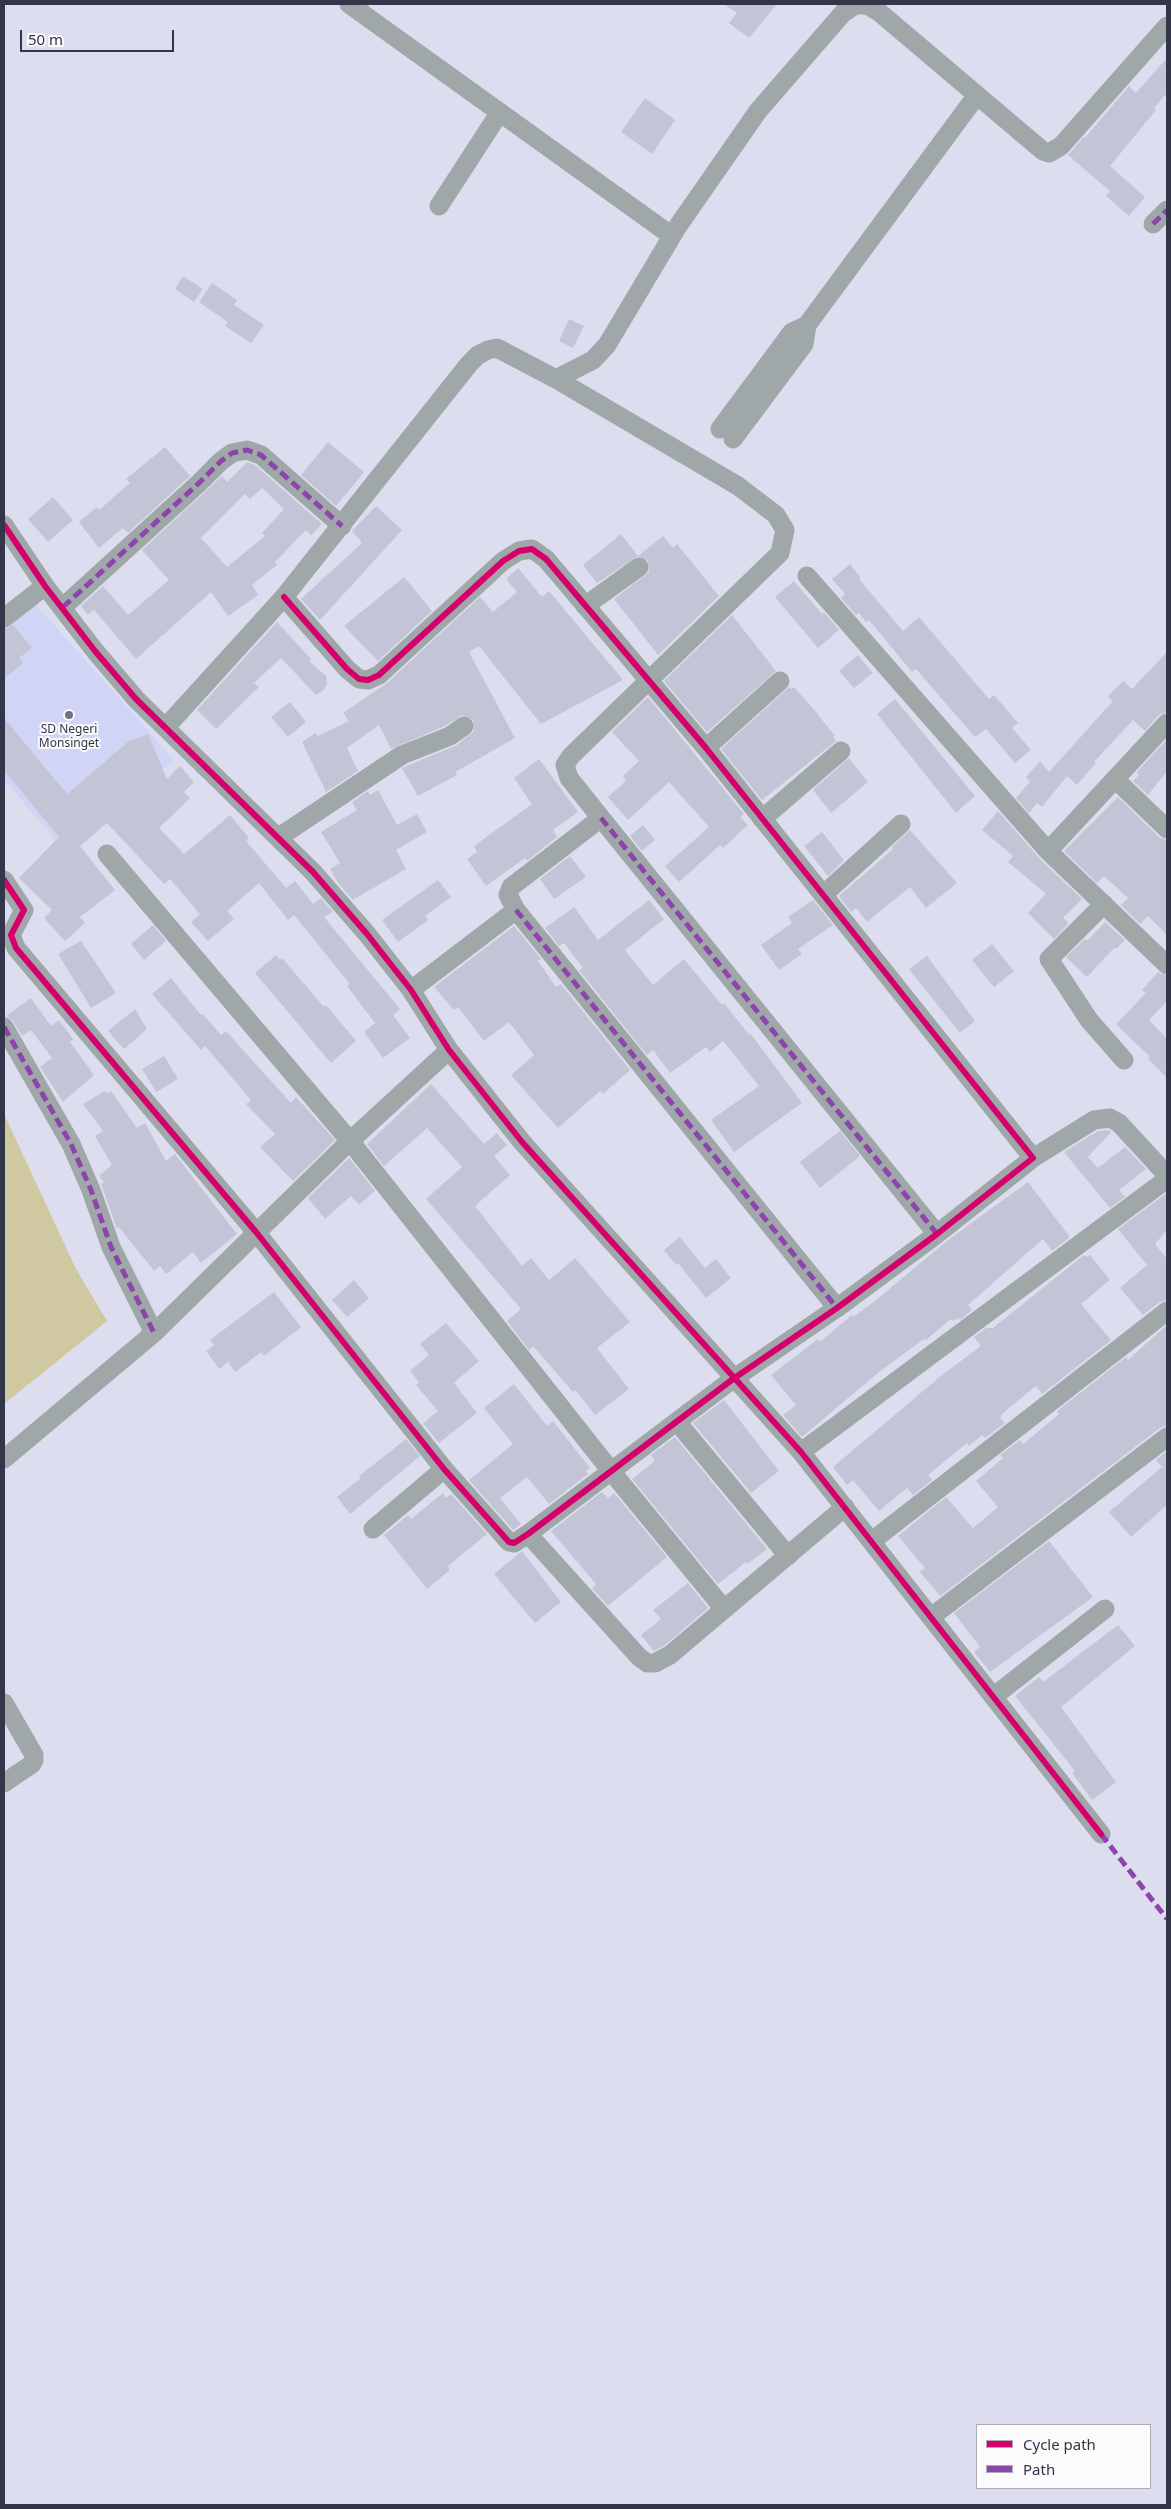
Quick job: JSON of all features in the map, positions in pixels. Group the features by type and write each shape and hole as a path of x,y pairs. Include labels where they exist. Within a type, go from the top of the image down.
{"street":[{"path":"349,4 672,236"},
{"path":"559,378 593,360 607,345 672,236 758,111 837,8 855,4 867,5 879,12 1043,150 1049,152 1056,150 1167,26"},
{"path":"726,434 792,332 807,325 977,95"},
{"path":"439,206 500,112"},
{"path":"1154,224 1167,210"},
{"path":"166,728 284,597 342,526 368,489 478,355 497,348 559,378 738,486 776,515 785,530 780,553 571,756 565,765 569,778 937,1234"},
{"path":"63,607 232,453 247,450 260,455 342,526"},
{"path":"4,525 45,586 95,651 136,698 314,872 368,934 411,990 449,1050 522,1142 733,1379 801,1452 1101,1834"},
{"path":"284,597 347,669 359,679 368,680 379,675 503,561 518,551 532,549 546,559 706,748 1033,1158"},
{"path":"585,606 639,567"},
{"path":"807,576 1048,852 1167,965"},
{"path":"4,618 45,586"},
{"path":"706,748 780,681"},
{"path":"1048,852 1167,722"},
{"path":"279,837 402,755 450,736 464,726"},
{"path":"762,818 840,750"},
{"path":"1115,779 1167,829"},
{"path":"601,818 511,887 508,896 516,910 837,1308"},
{"path":"823,895 901,824"},
{"path":"107,854 350,1141 611,1471 724,1610"},
{"path":"4,880 24,910 10,935 16,948 256,1232 444,1469 505,1539 514,1543 678,1423 733,1379 837,1308 937,1234 1033,1158 1094,1120 1110,1118 1119,1123 1167,1177 801,1452"},
{"path":"1104,904 1049,959 1089,1020 1124,1060"},
{"path":"411,990 516,910"},
{"path":"4,1027 71,1144 91,1190 111,1246 152,1335"},
{"path":"4,1459 152,1335 350,1141 449,1050"},
{"path":"872,1541 1167,1311"},
{"path":"678,1423 788,1556"},
{"path":"931,1617 1167,1437"},
{"path":"373,1529 444,1469"},
{"path":"528,1534 639,1657 647,1663 655,1663 670,1655 845,1507"},
{"path":"994,1697 1105,1609"},
{"path":"4,1703 34,1755 34,1760 28,1767 4,1782"}],"shaded area":[{"name":"SD Negeri Monsinget","path":"27,594 174,760 68,854 4,780 4,614"},
{"path":"4,1114 76,1269 107,1321 4,1404"}],"building":[{"path":"724,4 777,4 749,38 729,23 737,13"},
{"path":"1167,58 1167,93 1154,108 1156,110 1110,166 1145,197 1129,216 1106,196 1110,191 1068,155 1129,86 1136,93"},
{"path":"645,98 675,120 652,154 621,132"},
{"path":"183,276 203,289 194,302 175,289"},
{"path":"212,283 237,300 234,305 264,325 251,343 225,326 228,322 199,302"},
{"path":"569,319 584,326 573,348 559,341"},
{"path":"328,442 364,472 336,506 301,475"},
{"path":"165,447 190,476 128,533 123,528 99,548 79,522 97,507 99,510 130,483 126,479"},
{"path":"247,462 255,465 322,524 311,535 306,530 275,562 277,565 252,585 258,595 228,616 211,592 136,659 94,610 88,615 81,606 103,586 128,615 169,580 142,550 222,476 227,482","holes":["262,488 284,509 262,533 265,536 227,567 201,538 245,494 250,499"]},
{"path":"53,497 73,520 48,542 28,519"},
{"path":"376,506 402,530 320,620 301,599 362,543 352,531"},
{"path":"621,534 638,556 597,583 583,565"},
{"path":"663,536 673,548 677,544 719,596 658,655 614,599 649,572 648,561 638,556"},
{"path":"850,564 861,578 859,579 903,631 919,617 989,699 994,695 1018,723 1012,728 1031,750 1015,763 986,729 975,737 916,669 912,672 869,620 866,622 859,613 856,615 841,598 845,594 832,579"},
{"path":"518,568 542,597 549,591 623,680 541,724 479,646 469,652 515,738 455,772 457,775 418,796 402,768 457,745 474,731 473,720 462,715 445,726 391,749 379,725 347,748 358,771 326,792 302,742 315,733 318,736 349,721 343,713 387,683 480,597 493,612 517,592 506,579"},
{"path":"404,577 432,611 378,661 344,626"},
{"path":"794,581 822,614 824,612 839,630 818,648 775,597"},
{"path":"732,615 776,671 707,732 664,681"},
{"path":"277,622 311,659 309,661 326,676 327,684 323,691 316,695 281,658 254,683 259,687 216,729 197,710"},
{"path":"13,625 32,648 19,658 23,663 4,679 4,629"},
{"path":"1167,652 1167,712 1159,715 1145,731 1133,720 1094,762 1096,763 1077,785 1067,776 1042,807 1037,803 1029,813 1016,798 1030,782 1026,777 1040,761 1049,772 1113,701 1108,696 1123,681 1132,689"},
{"path":"858,655 873,673 854,688 839,671"},
{"path":"789,687 791,689 794,687 816,712 835,736 833,737 836,741 762,800 721,749"},
{"path":"648,697 744,814 740,817 748,825 723,848 720,845 679,882 665,866 709,827 669,782 628,820 608,797 626,781 623,776 639,761 612,732"},
{"path":"895,699 975,796 956,813 877,714"},
{"path":"290,702 306,722 288,737 271,717"},
{"path":"4,718 67,794 128,742 148,734 167,779 180,766 194,782 184,792 190,798 159,828 184,854 230,815 249,838 246,841 286,888 295,881 313,904 321,898 333,912 324,917 400,1009 393,1015 410,1038 383,1058 364,1032 375,1023 347,986 350,984 294,915 288,920 259,883 227,911 234,919 208,941 191,922 200,914 170,879 164,884 107,823 80,846 115,890 80,917 85,923 65,941 44,918 52,910 19,878 59,837 4,770"},
{"path":"1167,739 1167,771 1148,795 1133,781 1139,775 1137,772"},
{"path":"849,758 868,782 831,813 813,790"},
{"path":"539,759 578,812 553,830 557,837 527,861 525,858 486,886 467,859 477,852 474,846 532,804 514,778"},
{"path":"378,790 397,825 417,814 427,832 396,850 406,869 353,900 339,884 330,869 340,863 321,832 357,810 352,802 368,791 370,795"},
{"path":"1118,797 1159,837 1167,840 1167,935 1148,916 1140,924 1121,905 1128,898 1104,876 1097,883 1064,851"},
{"path":"998,811 1040,859 1082,899 1063,918 1069,923 1054,939 1028,913 1046,894 1008,862 1013,856 982,830"},
{"path":"643,825 655,840 642,851 630,836"},
{"path":"910,830 957,883 926,908 910,887 867,922 856,908 851,912 839,896 893,849 892,847"},
{"path":"822,832 844,860 828,876 804,846"},
{"path":"570,856 586,877 554,899 540,879"},
{"path":"438,880 451,897 425,916 428,920 398,942 382,920"},
{"path":"649,900 664,919 625,950 653,985 684,959 722,1005 724,1003 749,1035 751,1034 802,1103 734,1152 711,1120 759,1086 723,1041 710,1052 706,1047 670,1073 653,1050 647,1055 579,970 583,968 564,943 559,946 545,928 574,907 598,940"},
{"path":"813,900 833,925 798,949 802,954 779,970 761,945 792,923 788,917"},
{"path":"1105,922 1125,940 1116,949 1114,948 1087,977 1066,957 1085,939 1087,941"},
{"path":"153,925 166,941 144,960 131,944"},
{"path":"514,926 541,959 538,961 556,987 561,984 630,1070 603,1094 600,1091 558,1128 511,1075 534,1055 509,1022 484,1041 458,1007 454,1010 434,987"},
{"path":"81,941 116,993 91,1008 58,954"},
{"path":"992,944 1014,971 994,987 972,960"},
{"path":"276,955 280,960 282,958 324,1007 326,1005 356,1041 331,1063 255,973"},
{"path":"927,956 975,1021 960,1033 909,969"},
{"path":"1158,972 1167,976 1167,1001 1149,1020 1167,1039 1167,1078 1148,1059 1150,1057 1116,1024 1146,993 1142,990"},
{"path":"171,978 201,1015 203,1014 221,1035 226,1031 291,1103 296,1097 335,1140 293,1181 260,1147 275,1134 246,1104 251,1100 205,1046 201,1050 152,994"},
{"path":"31,998 51,1026 59,1020 73,1039 70,1042 94,1075 63,1102 40,1067 52,1058 31,1030 22,1036 13,1021 6,1016"},
{"path":"135,1009 147,1029 124,1049 108,1031"},
{"path":"164,1056 178,1079 156,1092 142,1069"},
{"path":"431,1084 484,1144 497,1133 507,1145 494,1156 510,1175 475,1206 522,1266 531,1258 549,1280 575,1258 630,1322 597,1348 629,1389 595,1415 575,1390 573,1392 533,1346 529,1350 507,1321 521,1309 426,1199 462,1167 427,1128 384,1166 367,1144"},
{"path":"105,1091 107,1093 111,1091 137,1128 145,1123 166,1161 175,1154 237,1234 201,1263 193,1252 166,1274 160,1266 154,1271 119,1227 117,1229 101,1184 104,1182 99,1176 112,1165 95,1136 103,1131 83,1104"},
{"path":"1108,1130 1111,1132 1088,1157 1098,1168 1125,1147 1146,1169 1119,1190 1125,1197 1110,1208 1064,1152 1098,1131"},
{"path":"840,1131 860,1156 820,1188 800,1162"},
{"path":"349,1158 375,1191 359,1205 351,1196 325,1219 308,1198"},
{"path":"1028,1182 1070,1237 1052,1251 1043,1239 968,1305 972,1310 960,1320 958,1318 953,1321 951,1319 926,1340 924,1339 879,1372 802,1437 783,1415 796,1405 771,1375 818,1339 820,1342 852,1315 853,1317 875,1301 948,1240"},
{"path":"1167,1193 1167,1230 1155,1244 1167,1259 1167,1300 1160,1302 1143,1315 1120,1288 1147,1265 1118,1229"},
{"path":"680,1237 705,1268 716,1259 731,1278 706,1298 678,1263 676,1265 664,1250"},
{"path":"1084,1255 1086,1257 1090,1255 1110,1280 1081,1304 1111,1340 1042,1394 1036,1386 1003,1413 1000,1418 1005,1423 985,1438 982,1435 969,1446 967,1443 928,1475 932,1480 913,1495 907,1488 879,1511 853,1480 847,1485 833,1467 942,1375 981,1346 974,1337 986,1328 993,1328"},
{"path":"354,1280 369,1298 347,1317 332,1300"},
{"path":"274,1292 301,1327 264,1356 261,1352 235,1372 228,1362 219,1369 206,1351 214,1345 210,1340"},
{"path":"446,1323 479,1361 454,1383 477,1413 439,1443 423,1423 438,1411 416,1385 419,1382 410,1371 429,1355 420,1344"},
{"path":"1167,1325 1167,1426 1160,1428 940,1596 920,1572 925,1568 898,1536 946,1497 973,1528 998,1507 976,1481 1003,1458 1000,1455 1020,1440 1023,1444 1059,1414 1057,1411 1126,1357 1128,1360"},
{"path":"514,1384 547,1426 553,1421 590,1468 586,1471 588,1474 549,1504 527,1477 500,1498 521,1524 513,1530 469,1480 513,1444 484,1408"},
{"path":"724,1400 779,1471 751,1493 693,1423"},
{"path":"675,1437 767,1549 748,1564 746,1562 718,1584 632,1479 655,1461 651,1455"},
{"path":"406,1439 420,1456 350,1514 337,1497 361,1478 359,1476"},
{"path":"1167,1451 1167,1505 1131,1537 1109,1512 1162,1467 1156,1460"},
{"path":"602,1492 608,1498 614,1493 667,1557 608,1606 592,1588 596,1584 551,1531"},
{"path":"443,1493 446,1498 451,1494 487,1534 448,1566 450,1570 427,1589 384,1535 408,1515 411,1519"},
{"path":"1049,1541 1093,1597 990,1672 974,1652 980,1647 954,1613"},
{"path":"522,1551 561,1602 535,1623 494,1574"},
{"path":"688,1583 708,1608 664,1646 654,1651 641,1635 661,1619 653,1610"},
{"path":"1118,1625 1135,1646 1061,1707 1116,1782 1092,1800 1072,1773 1075,1771 1015,1696 1039,1677 1043,1682"}],"marked path":[{"path":"1153,224 1167,210"},
{"path":"63,607 232,453 247,450 261,455 342,526"},
{"path":"601,818 937,1234"},
{"path":"516,910 837,1308"},
{"path":"4,1027 71,1144 91,1190 111,1247 154,1333"},
{"path":"1101,1834 1167,1919"}],"cycle path":[{"path":"4,525 45,586 95,651 136,699 313,872 367,934 411,990 449,1050 522,1142 801,1452 1101,1834"},
{"path":"4,880 24,910 11,935 16,948 256,1232 444,1469 509,1542 514,1543 528,1534 733,1379 837,1308 937,1234 1033,1158 706,748 546,559 532,549 519,551 503,561 379,675 368,680 359,679 347,669 284,597"}],"place":[{"name":"SD Negeri Monsinget","path":"69,715"}]}
